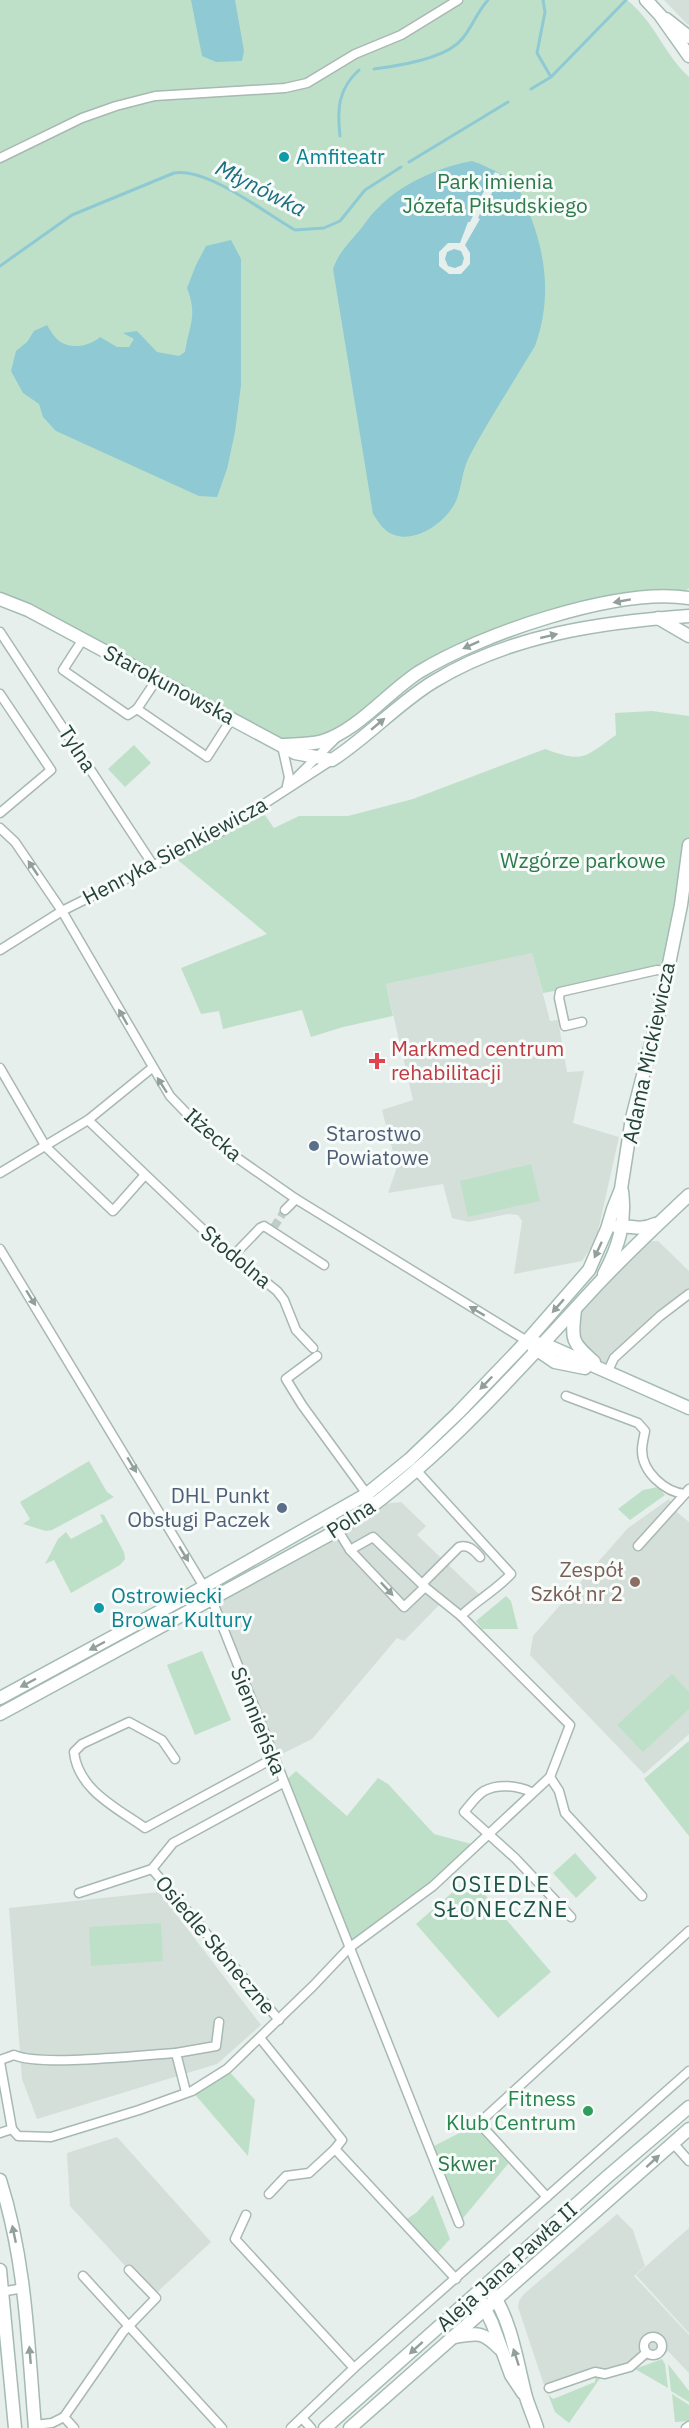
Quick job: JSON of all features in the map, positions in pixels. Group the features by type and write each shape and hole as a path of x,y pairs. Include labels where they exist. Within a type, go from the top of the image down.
{"street":[{"path":"0,158 82,118 155,96 285,88 307,82 355,54 401,35 458,0"},
{"path":"646,0 660,15 689,56"},
{"path":"660,15 689,37"},
{"name":"Henryka Sienkiewicza","path":"287,790 296,777 342,732 418,673 473,645 507,631 589,608 639,598 686,594"},
{"name":"Starokunowska","path":"0,599 28,610 282,745"},
{"name":"Henryka Sienkiewicza","path":"0,950 62,910 224,830 332,760 415,694 449,672 506,648 599,624 689,616"},
{"path":"657,618 689,636"},
{"name":"Tylna","path":"0,632 153,865"},
{"path":"83,639 63,670 128,715 137,709 157,679"},
{"path":"0,694 51,770 0,813"},
{"path":"137,709 207,757 232,718"},
{"path":"282,745 324,741 342,732"},
{"path":"282,745 295,753 332,760"},
{"name":"Henryka Sienkiewicza","path":"282,745 289,777 287,790"},
{"name":"Iłżecka","path":"0,828 15,842 62,910 170,1096 223,1148 296,1199 527,1341 540,1348 607,1372 689,1408"},
{"name":"Adama Mickiewicza","path":"527,1341 589,1270 607,1230 621,1189 632,1118 685,909 689,845"},
{"path":"582,1022 565,1026 559,998 560,992 657,970 668,971"},
{"path":"0,1068 46,1147 113,1211 144,1176"},
{"path":"0,1173 88,1120 152,1068"},
{"name":"Stodolna","path":"88,1120 144,1176 284,1300 296,1330 315,1352 286,1379 302,1405 367,1494"},
{"name":"Adama Mickiewicza","path":"598,1284 623,1226 621,1189"},
{"name":"Polna","path":"0,1698 367,1494 439,1440 540,1348 598,1284 689,1195"},
{"path":"285,1210 296,1199"},
{"path":"607,1230 623,1226 642,1229 660,1222"},
{"path":"233,1256 260,1227 268,1227 324,1265"},
{"path":"607,1230 619,1239 632,1243 640,1242"},
{"name":"Siennieńska","path":"0,1249 45,1320 212,1600 459,2223"},
{"path":"607,1372 614,1358 660,1316 689,1294"},
{"name":"Iłżecka","path":"576,1310 572,1336 575,1343 607,1372"},
{"name":"Polna","path":"0,1714 338,1530 375,1505 416,1470 439,1440 527,1341"},
{"path":"566,1396 638,1423 645,1431 642,1452 645,1463 657,1480 672,1493 687,1491"},
{"path":"416,1470 511,1574 486,1598 476,1601 461,1616"},
{"path":"638,1546 687,1491"},
{"path":"367,1494 375,1505"},
{"path":"329,1516 350,1550 404,1607 459,1546 464,1545 471,1548 480,1557"},
{"path":"219,2022 216,2046 176,2053 55,2060 20,2058 14,2055 0,2061 12,2129 18,2136 51,2137 139,2110 186,2092 227,2069 279,2020 349,1948 433,1886 531,1792 550,1777 570,1725 461,1616 424,1586 373,1536 350,1550"},
{"path":"175,1759 162,1740 129,1722 82,1744 74,1752 75,1763 90,1789 145,1828 274,1758"},
{"path":"550,1777 559,1791 565,1813 642,1896"},
{"name":"Osiedle Słoneczne","path":"79,1893 152,1869 173,1843 283,1783"},
{"path":"531,1792 521,1787 495,1787 484,1791 464,1812 488,1833 571,1917"},
{"path":"466,1795 475,1799"},
{"name":"Osiedle Słoneczne","path":"152,1869 279,2020"},
{"path":"547,2197 479,2123 689,1930"},
{"path":"260,2038 342,2140 309,2173 286,2176 269,2194"},
{"path":"176,2053 186,2092"},
{"path":"291,2428 354,2368 689,2071"},
{"name":"Aleja Jana Pawła II","path":"325,2428 689,2107"},
{"path":"0,2133 12,2129"},
{"name":"Aleja Jana Pawła II","path":"350,2428 689,2129"},
{"path":"673,2143 689,2161"},
{"path":"335,2149 456,2279"},
{"path":"0,2180 13,2226 24,2288 35,2427 64,2417 129,2326 156,2298 129,2270"},
{"path":"246,2215 236,2239 354,2368"},
{"path":"0,2270 15,2428"},
{"path":"84,2276 222,2428"},
{"path":"486,2286 496,2299 521,2371 526,2396 537,2428"},
{"path":"1,2292 24,2288"},
{"path":"475,2295 486,2308 511,2375 526,2396"},
{"path":"453,2337 478,2333 488,2337 503,2352"},
{"path":"549,2388 596,2372 605,2374 630,2367 646,2353"},
{"path":"64,2417 74,2428"},
{"path":"302,2418 310,2428"}],"shaded area":[{"path":"664,0 689,0 689,25 686,23"},
{"path":"532,952 550,1021 558,1020 567,1072 584,1071 573,1123 619,1137 596,1240 582,1261 514,1274 522,1221 518,1215 508,1214 469,1222 452,1218 443,1184 388,1193 397,1167 382,1110 413,1100 386,984"},
{"path":"658,1241 689,1271 689,1294 631,1342 607,1373 581,1350 576,1310 641,1242"},
{"name":"Zespół Szkół nr 2","path":"669,1499 678,1513 689,1522 689,1734 644,1774 530,1655 533,1636 628,1528"},
{"path":"401,1502 426,1526 417,1535 480,1595 461,1616 443,1601 404,1641 397,1638 312,1739 274,1758 212,1600 375,1505"},
{"path":"159,1892 261,2025 217,2064 37,2119 22,2079 9,1908"},
{"path":"117,2137 211,2242 153,2296 70,2206 67,2153"},
{"path":"617,2214 633,2230 645,2266 634,2276 689,2335 689,2373 668,2351 660,2358 608,2371 589,2369 544,2385 518,2307 519,2301 523,2295"},
{"path":"689,2228 689,2333 636,2275"}],"green space":[{"name":"Park imienia Józefa Piłsudskiego","path":"0,0 627,0 645,18 680,68 689,77 689,588 679,596 612,602 447,657 342,732 282,745 0,599"},
{"name":"Wzgórze parkowe","path":"652,711 689,716 689,845 668,971 543,993 532,953 386,984 393,1016 311,1037 302,1010 223,1029 219,1011 201,1014 181,968 267,934 173,856 260,808 274,828 299,816 348,816 413,799 545,749 568,756 583,756 616,735 615,713"},
{"path":"134,745 151,763 125,787 108,769"},
{"path":"531,1164 540,1201 468,1217 460,1181"},
{"path":"89,1461 107,1492 114,1497 52,1530 46,1531 23,1524 30,1519 20,1502"},
{"path":"658,1487 665,1495 630,1520 618,1509 643,1490"},
{"path":"100,1514 104,1515 124,1552 125,1559 120,1565 71,1593 54,1560 45,1564 58,1539 66,1532 71,1539 103,1522"},
{"path":"506,1596 511,1601 518,1629 482,1629 476,1621"},
{"path":"202,1651 231,1720 195,1735 167,1665"},
{"path":"672,1674 689,1692 689,1709 643,1752 617,1725"},
{"path":"689,1741 689,1836 644,1779"},
{"path":"296,1771 347,1816 378,1778 388,1784 434,1834 475,1845 433,1886 349,1948 283,1783"},
{"path":"575,1853 597,1878 576,1898 553,1873"},
{"path":"470,1877 551,1972 498,2018 416,1924"},
{"path":"161,1923 163,1961 91,1966 89,1927"},
{"path":"227,2069 255,2100 248,2156 192,2091"},
{"name":"Skwer","path":"479,2123 512,2159 459,2223 428,2149"},
{"path":"433,2195 450,2239 434,2257 402,2222 416,2213"},
{"path":"662,2359 665,2364 668,2388 635,2369"},
{"path":"668,2364 689,2391 689,2402 671,2391"},
{"path":"595,2376 601,2377 569,2423 555,2412 548,2394 553,2399 595,2382"},
{"path":"672,2394 689,2405 689,2421 675,2422"}],"water":[{"path":"191,0 235,0 244,51 242,61 216,62 202,56"},
{"path":"472,161 508,178 516,185 530,215 540,247 545,280 540,330 535,346 469,457 456,501 451,509 436,524 417,535 397,536 388,532 373,514 333,269 344,249 386,200 408,184 434,172"},
{"path":"231,240 241,259 241,385 235,432 227,469 217,497 199,496 56,431 43,417 39,404 23,393 11,371 16,351 27,342 34,331 47,325 57,339 64,344 86,345 100,337 117,347 129,347 134,339 123,333 137,331 157,352 179,356 185,352 192,320 192,306 187,288 196,265 206,246"}],"pier":[{"path":"495,172 500,174 497,186 495,185 465,245 470,253 470,264 461,274 449,274 439,266 439,252 448,243 460,243 475,207","holes":["454,249 461,251 464,258 462,265 455,268 448,266 445,259 447,252"]}],"waterway":[{"path":"374,69 421,60 455,46 466,34 488,0"},
{"path":"543,0 545,12 537,53 551,77"},
{"name":"Młynówka","path":"531,89 551,77 626,0"},
{"path":"340,136 340,100 352,77 359,70"},
{"name":"Młynówka","path":"409,162 508,102"},
{"name":"Młynówka","path":"0,266 72,215 174,173 187,173 219,184 295,230 324,228 340,221 365,190 401,167"}],"tunnel":[{"path":"274,1227 285,1210"}],"place":[{"name":"Amfiteatr","path":"284,157"},
{"name":"Markmed centrum rehabilitacji","path":"377,1061"},
{"name":"Starostwo Powiatowe","path":"314,1146"},
{"name":"DHL Punkt Obsługi Paczek","path":"282,1508"},
{"name":"Zespół Szkół nr 2","path":"635,1582"},
{"name":"Ostrowiecki Browar Kultury","path":"99,1608"},
{"name":"Fitness Klub Centrum","path":"588,2111"}],"district":[{"name":"OSIEDLE SŁONECZNE","path":"501,1896"}]}
